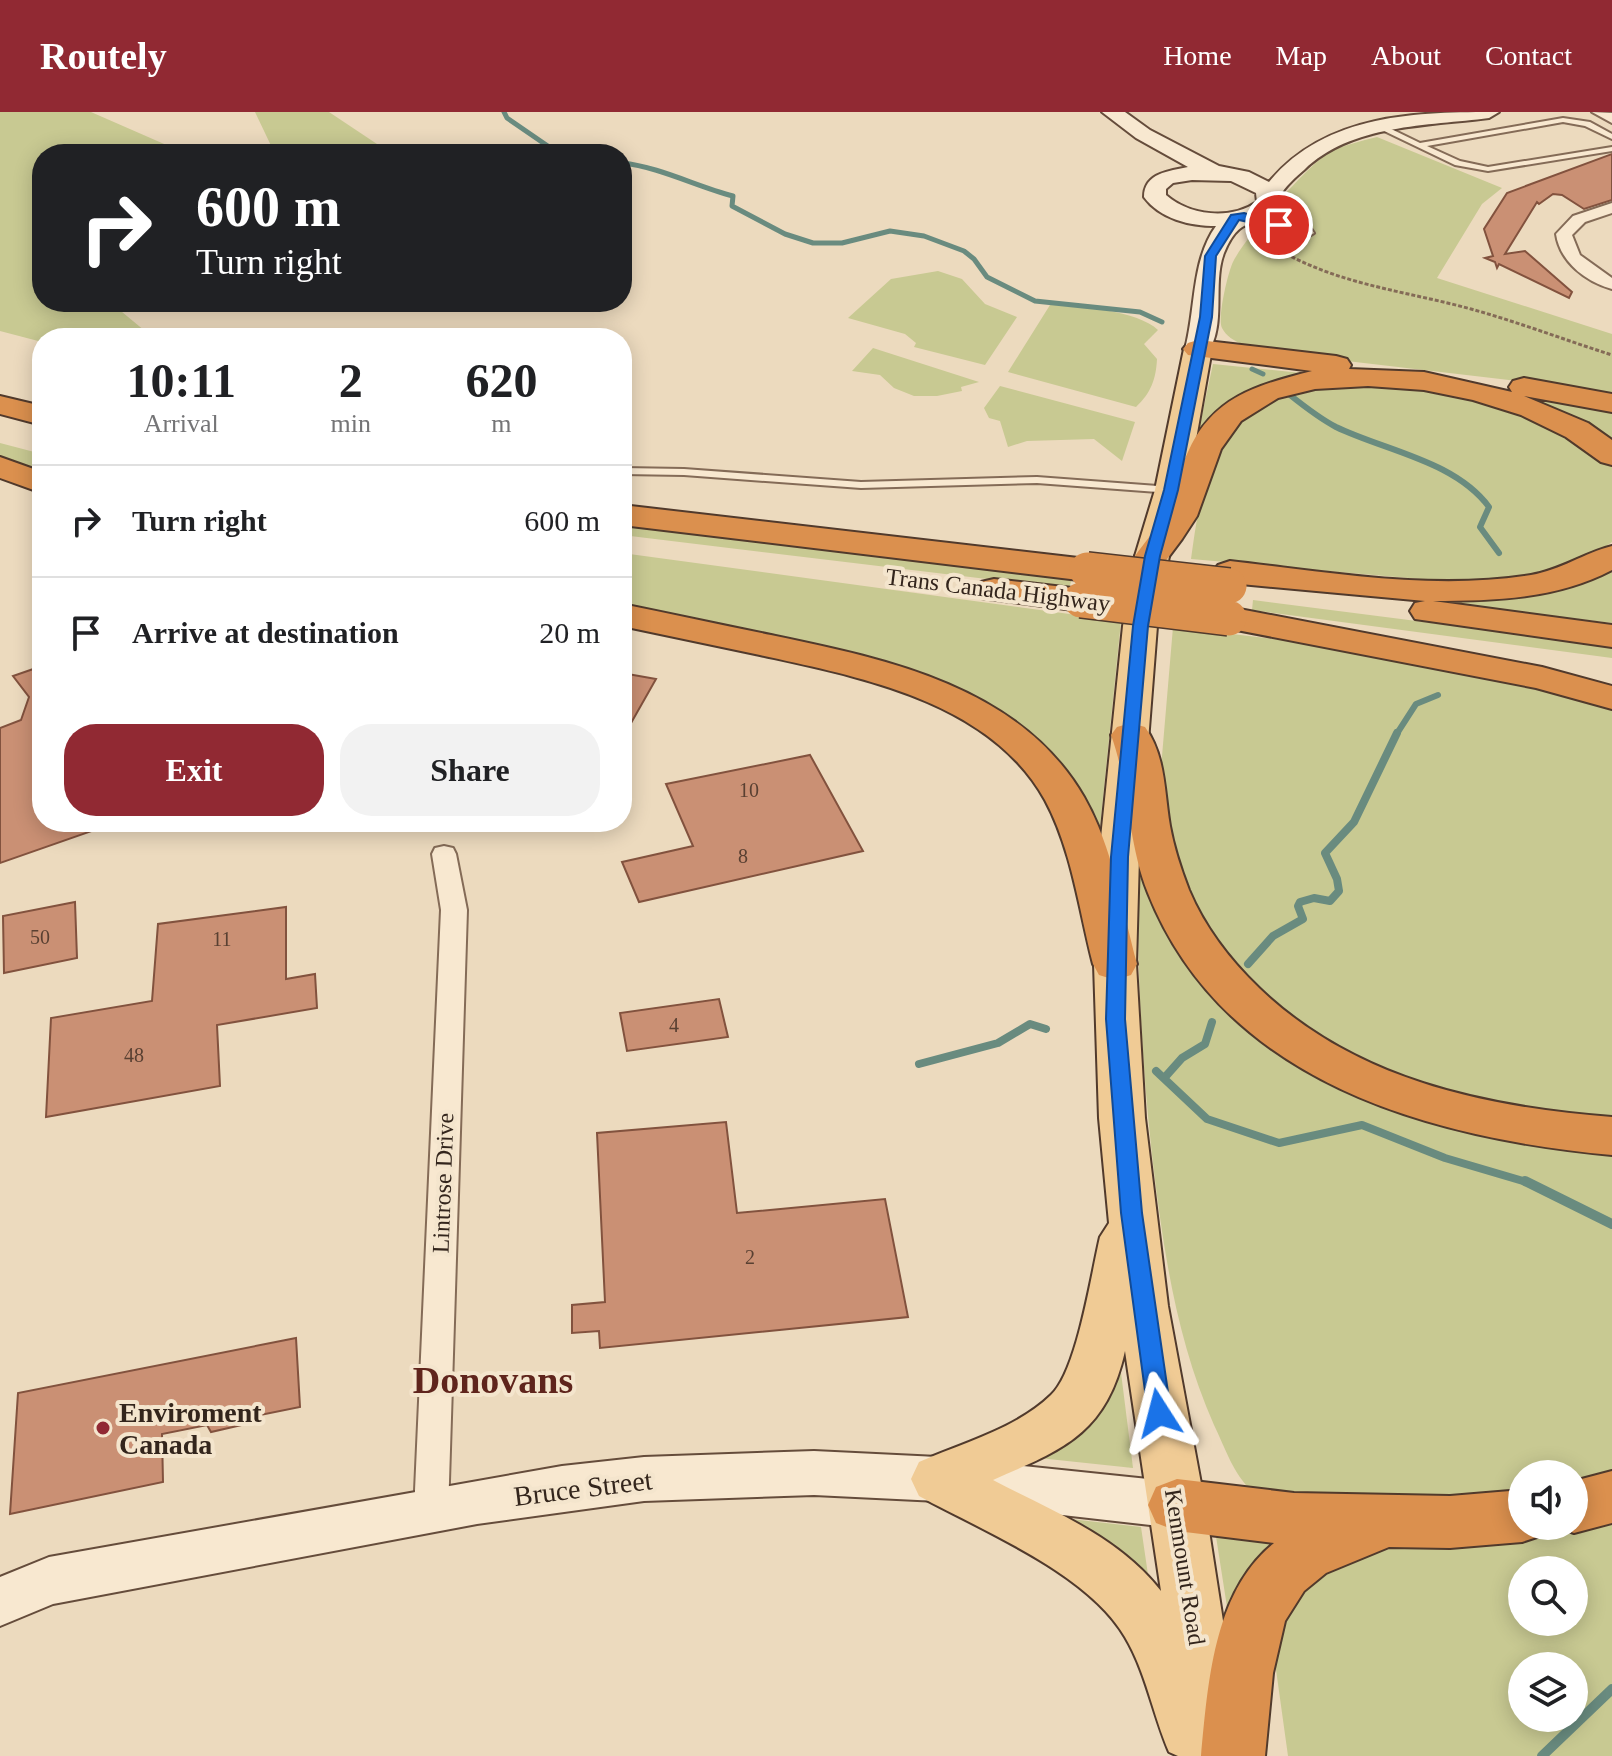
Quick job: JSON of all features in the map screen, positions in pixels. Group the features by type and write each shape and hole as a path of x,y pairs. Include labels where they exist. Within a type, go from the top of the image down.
{"highway":[{"path":"1206,317 1214,334 1222,340 1239,350 1268,357"},
{"path":"1197,352 1268,357 1511,385 1612,403"},
{"path":"1197,352 1416,380 1483,392 1529,406 1575,427 1612,455"},
{"path":"1152,556 1178,519 1205,444 1221,423 1242,405 1270,392 1318,381 1416,380"},
{"path":"0,405 32,413"},
{"path":"19,451 32,469"},
{"name":"Trans Canada Highway","path":"632,516 1085,577"},
{"name":"Trans Canada Highway","path":"632,545 1085,577 1612,636"},
{"path":"1229,592 1395,587 1503,588 1567,578 1592,569 1612,556"},
{"path":"1229,592 1612,698"},
{"name":"Trans Canada Highway","path":"1229,592 1612,668"},
{"path":"632,617 874,671 937,693 992,723 1039,762 1069,808 1115,964"},
{"path":"1131,735 1143,770 1149,828 1157,858 1184,925 1213,968 1257,1013 1331,1064 1410,1101 1456,1116 1510,1127 1612,1136"},
{"path":"1588,1503 1612,1497"},
{"path":"1177,1505 1294,1519 1450,1522 1508,1517"},
{"path":"1233,1756 1244,1659 1258,1612 1270,1591 1303,1556 1346,1537 1397,1521"}],"main road":[{"path":"1112,112 1143,134 1216,173 1257,183 1269,200"},
{"path":"1143,134 1164,158 1166,178 1267,167 1307,156 1337,139 1384,122 1489,112"},
{"path":"1175,211 1234,222 1260,211 1307,156"},
{"name":"Kenmount Road","path":"1166,178 1155,187 1155,197 1187,223 1199,245 1206,284"},
{"name":"Kenmount Road","path":"1213,1756 1131,1213 1116,1019 1115,964 1119,857 1140,626 1152,556 1171,490 1206,317 1206,284 1211,256 1234,222"},
{"path":"938,1479 1043,1433 1072,1410 1093,1376 1131,1213"},
{"name":"Bruce Street","path":"0,1602 25,1578 431,1513 562,1488 659,1478 814,1473 938,1479 1177,1505"},
{"path":"938,1479 1090,1560 1121,1585 1146,1618 1174,1680 1198,1756"},
{"path":"0,1626 25,1578"}],"street":[{"path":"1599,112 1612,119"},
{"path":"1234,222 1306,233 1285,222 1269,200"},
{"path":"1612,208 1579,219 1564,234 1568,253 1576,262 1612,284"},
{"name":"Lintrose Drive","path":"431,1513 454,910 444,854"}],"lane":[{"path":"1418,145 1563,120 1587,124 1612,137"},
{"path":"1384,122 1418,145 1458,163 1488,169 1612,149"},
{"path":"632,471 861,485 1037,480 1171,490"}],"path":[{"path":"1234,222 1283,253 1335,273 1486,313 1612,355"}],"green space":[{"path":"0,112 91,112 164,144 32,144 32,312 122,312 141,328 32,328 32,339 0,331"},
{"path":"255,112 329,112 377,144 270,144"},
{"path":"1377,137 1502,188 1482,204 1437,278 1612,334 1612,397 1543,384 1270,352 1243,344 1226,333 1221,323 1222,306 1233,262 1239,251 1277,203 1320,159 1341,147"},
{"path":"938,271 962,279 985,304 1017,317 985,365 914,347 916,343 905,334 848,318 891,279"},
{"path":"1050,305 1123,314 1149,323 1158,330 1144,344 1157,359 1154,379 1136,407 1008,372"},
{"path":"873,348 979,382 961,387 962,391 914,396 894,388 880,375 852,371"},
{"path":"1213,364 1321,375 1197,438"},
{"path":"1391,383 1523,409 1601,455 1612,466 1612,542 1580,564 1517,579 1454,582 1191,559 1207,475 1231,429 1250,412 1274,398 1305,389"},
{"path":"1000,386 1135,422 1122,461 1094,439 1027,441 1008,447 1000,421 989,418 984,408"},
{"path":"1480,386 1612,408 1612,444"},
{"path":"0,443 32,451 32,473 0,462"},
{"path":"632,524 1072,578 1069,589 632,536"},
{"path":"632,554 1121,621 1097,857 977,706 632,614"},
{"path":"1612,569 1612,623 1341,591 1579,583"},
{"path":"1253,600 1612,646 1612,658 1252,610"},
{"path":"1173,627 1357,649 1612,704 1612,1127 1552,1121 1359,1065 1230,971 1169,861 1161,768"},
{"path":"1140,847 1256,1026 1612,1148 1612,1479 1588,1487 1588,1460 1508,1460 1508,1501 1253,1493 1246,1485 1230,1461 1201,1393 1181,1326 1166,1259 1152,1155 1142,1040 1138,925"},
{"path":"1116,1333 1133,1468 1020,1456"},
{"path":"1026,1514 1141,1527 1151,1595"},
{"path":"1612,1514 1612,1756 1288,1756 1273,1648 1290,1604 1311,1571 1351,1550 1508,1531 1508,1540 1588,1540 1588,1522"},
{"path":"1215,1530 1308,1533 1232,1639"}],"building":[{"path":"1612,154 1612,200 1584,209 1562,195 1553,194 1539,204 1537,202 1505,254 1525,251 1572,292 1569,298 1499,264 1497,268 1495,262 1485,258 1493,256 1484,229 1507,193"},
{"path":"32,669 32,832 89,832 0,863 0,728 21,720 29,697 13,676"},
{"path":"632,675 656,679 632,721"},
{"path":"810,755 863,851 639,902 622,862 693,846 666,784"},
{"path":"75,902 77,958 4,973 3,916"},
{"path":"286,907 286,979 315,974 317,1008 217,1025 220,1086 46,1117 51,1018 152,1001 158,924"},
{"path":"719,999 728,1037 627,1051 620,1013"},
{"path":"726,1122 737,1213 885,1199 908,1317 600,1348 599,1331 572,1333 572,1305 605,1302 597,1133"},
{"name":"Enviroment Canada","path":"296,1338 300,1407 245,1418 246,1424 211,1432 207,1425 162,1434 163,1482 10,1514 18,1393"}],"waterway":[{"path":"504,112 507,118 545,144"},
{"path":"632,165 733,196 732,206 785,234 813,243 842,243 890,231 924,236 964,251 987,277 1035,301 1140,312 1162,322"},
{"path":"1252,369 1263,374"},
{"path":"1290,395 1336,427 1458,478 1489,507 1480,527 1499,553"},
{"path":"1396,735 1416,704 1438,695"},
{"path":"1248,964 1273,936 1303,919 1298,906 1300,902 1314,898 1330,901 1339,891 1325,853 1354,822 1396,735"},
{"path":"1166,1076 1182,1058 1205,1044 1212,1022"},
{"path":"919,1064 998,1043 1030,1024 1046,1029"},
{"path":"1156,1071 1207,1119 1279,1143 1362,1125 1445,1158 1528,1182"},
{"path":"1528,1182 1612,1224"},
{"path":"1542,1756 1612,1689"}],"place":[{"name":"Enviroment Canada","path":"103,1428"}],"district":[{"name":"Donovans","path":"493,1380"}],"route":[{"path":"1159,1413 1131,1213 1116,1019 1119,857 1140,626 1152,556 1171,490 1206,317 1206,284 1211,256 1235,218 1244,216 1279,225"}]}
